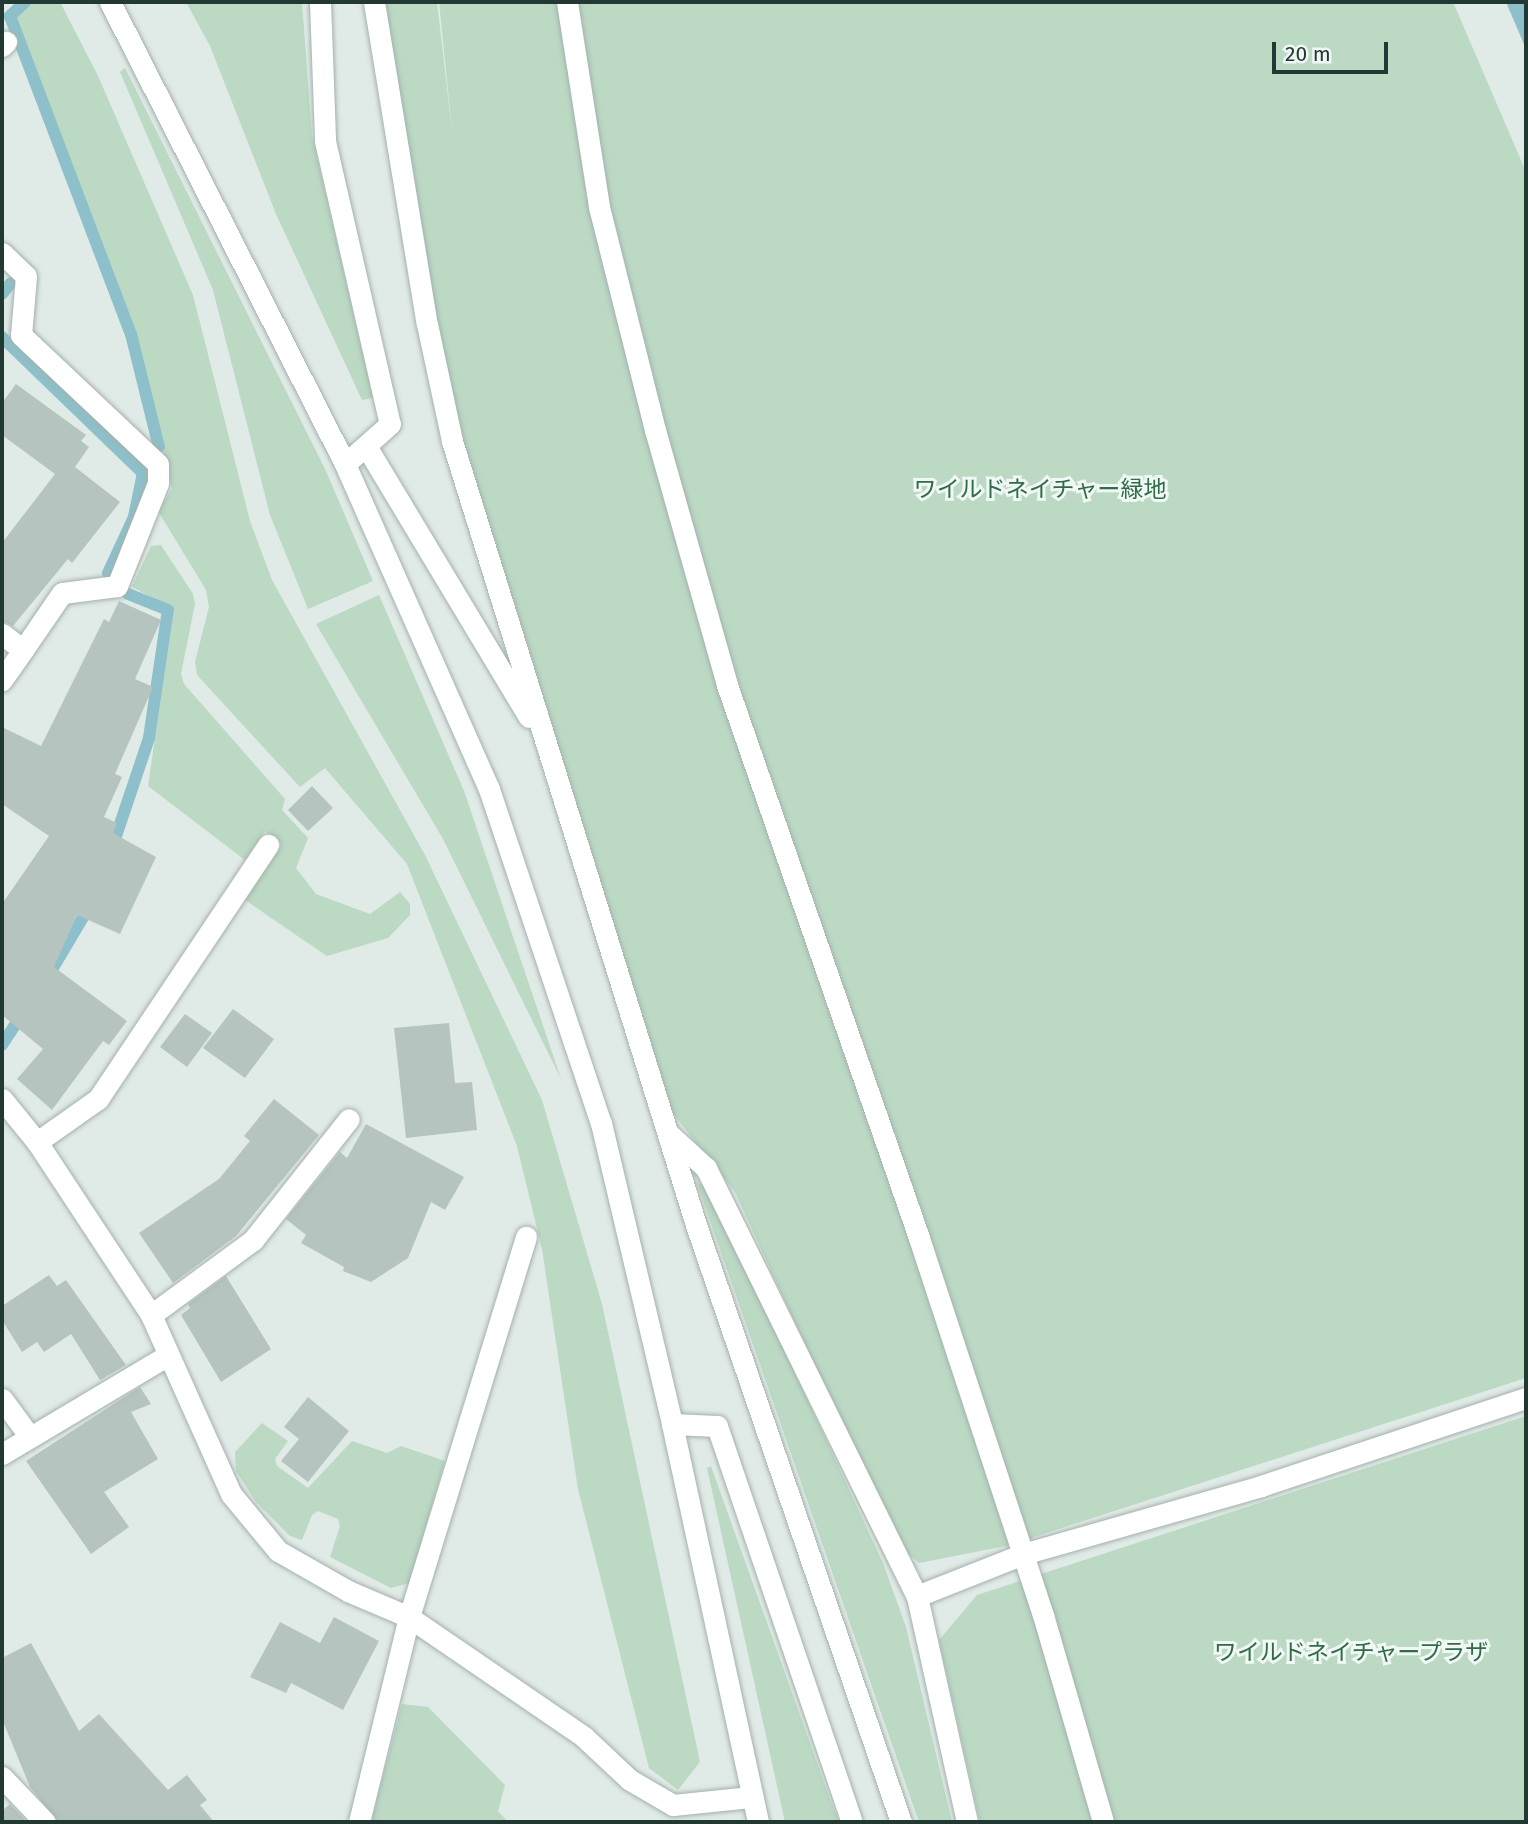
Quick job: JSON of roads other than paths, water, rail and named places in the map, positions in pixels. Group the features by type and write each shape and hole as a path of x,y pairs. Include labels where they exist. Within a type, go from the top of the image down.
{"street":[{"path":"110,2 345,464 489,789 601,1123 672,1424 758,1822"},
{"path":"320,2 325,141 390,424 345,464"},
{"path":"374,2 427,324 452,441 546,747 806,1557 901,1822"},
{"path":"567,2 599,207 655,430 727,685 1023,1554 1103,1822"},
{"path":"2,253 26,276 21,335 159,464 158,483 117,586 62,593 2,680"},
{"path":"366,446 546,747"},
{"path":"2,634 23,650"},
{"path":"37,1142 98,1099 268,845"},
{"path":"5,1106 37,1142 151,1315 231,1494 278,1551 348,1591 409,1617 584,1737 630,1780 673,1805 751,1797"},
{"path":"151,1315 253,1240 349,1119"},
{"path":"670,1134 706,1168 917,1597 967,1822"},
{"path":"359,1822 409,1617 526,1237"},
{"path":"2,1454 168,1354"},
{"path":"917,1597 1023,1554 1261,1486 1526,1398"},
{"path":"2,1399 30,1437"},
{"path":"672,1424 717,1426 852,1822"},
{"path":"2,1777 45,1822"}],"water":[{"path":"1506,2 1526,2 1526,49"}],"waterway":[{"path":"25,2 10,16 131,334 159,447"},
{"path":"2,294 11,283"},
{"path":"2,337 143,473 134,517 108,573"},
{"path":"111,851 149,738 168,610 128,594"},
{"path":"47,978 91,904"},
{"path":"2,1045 23,1013"}],"park label":[{"name":"ワイルドネイチャー緑地","path":"1040,489"},
{"name":"ワイルドネイチャープラザ","path":"1351,1652"}]}
